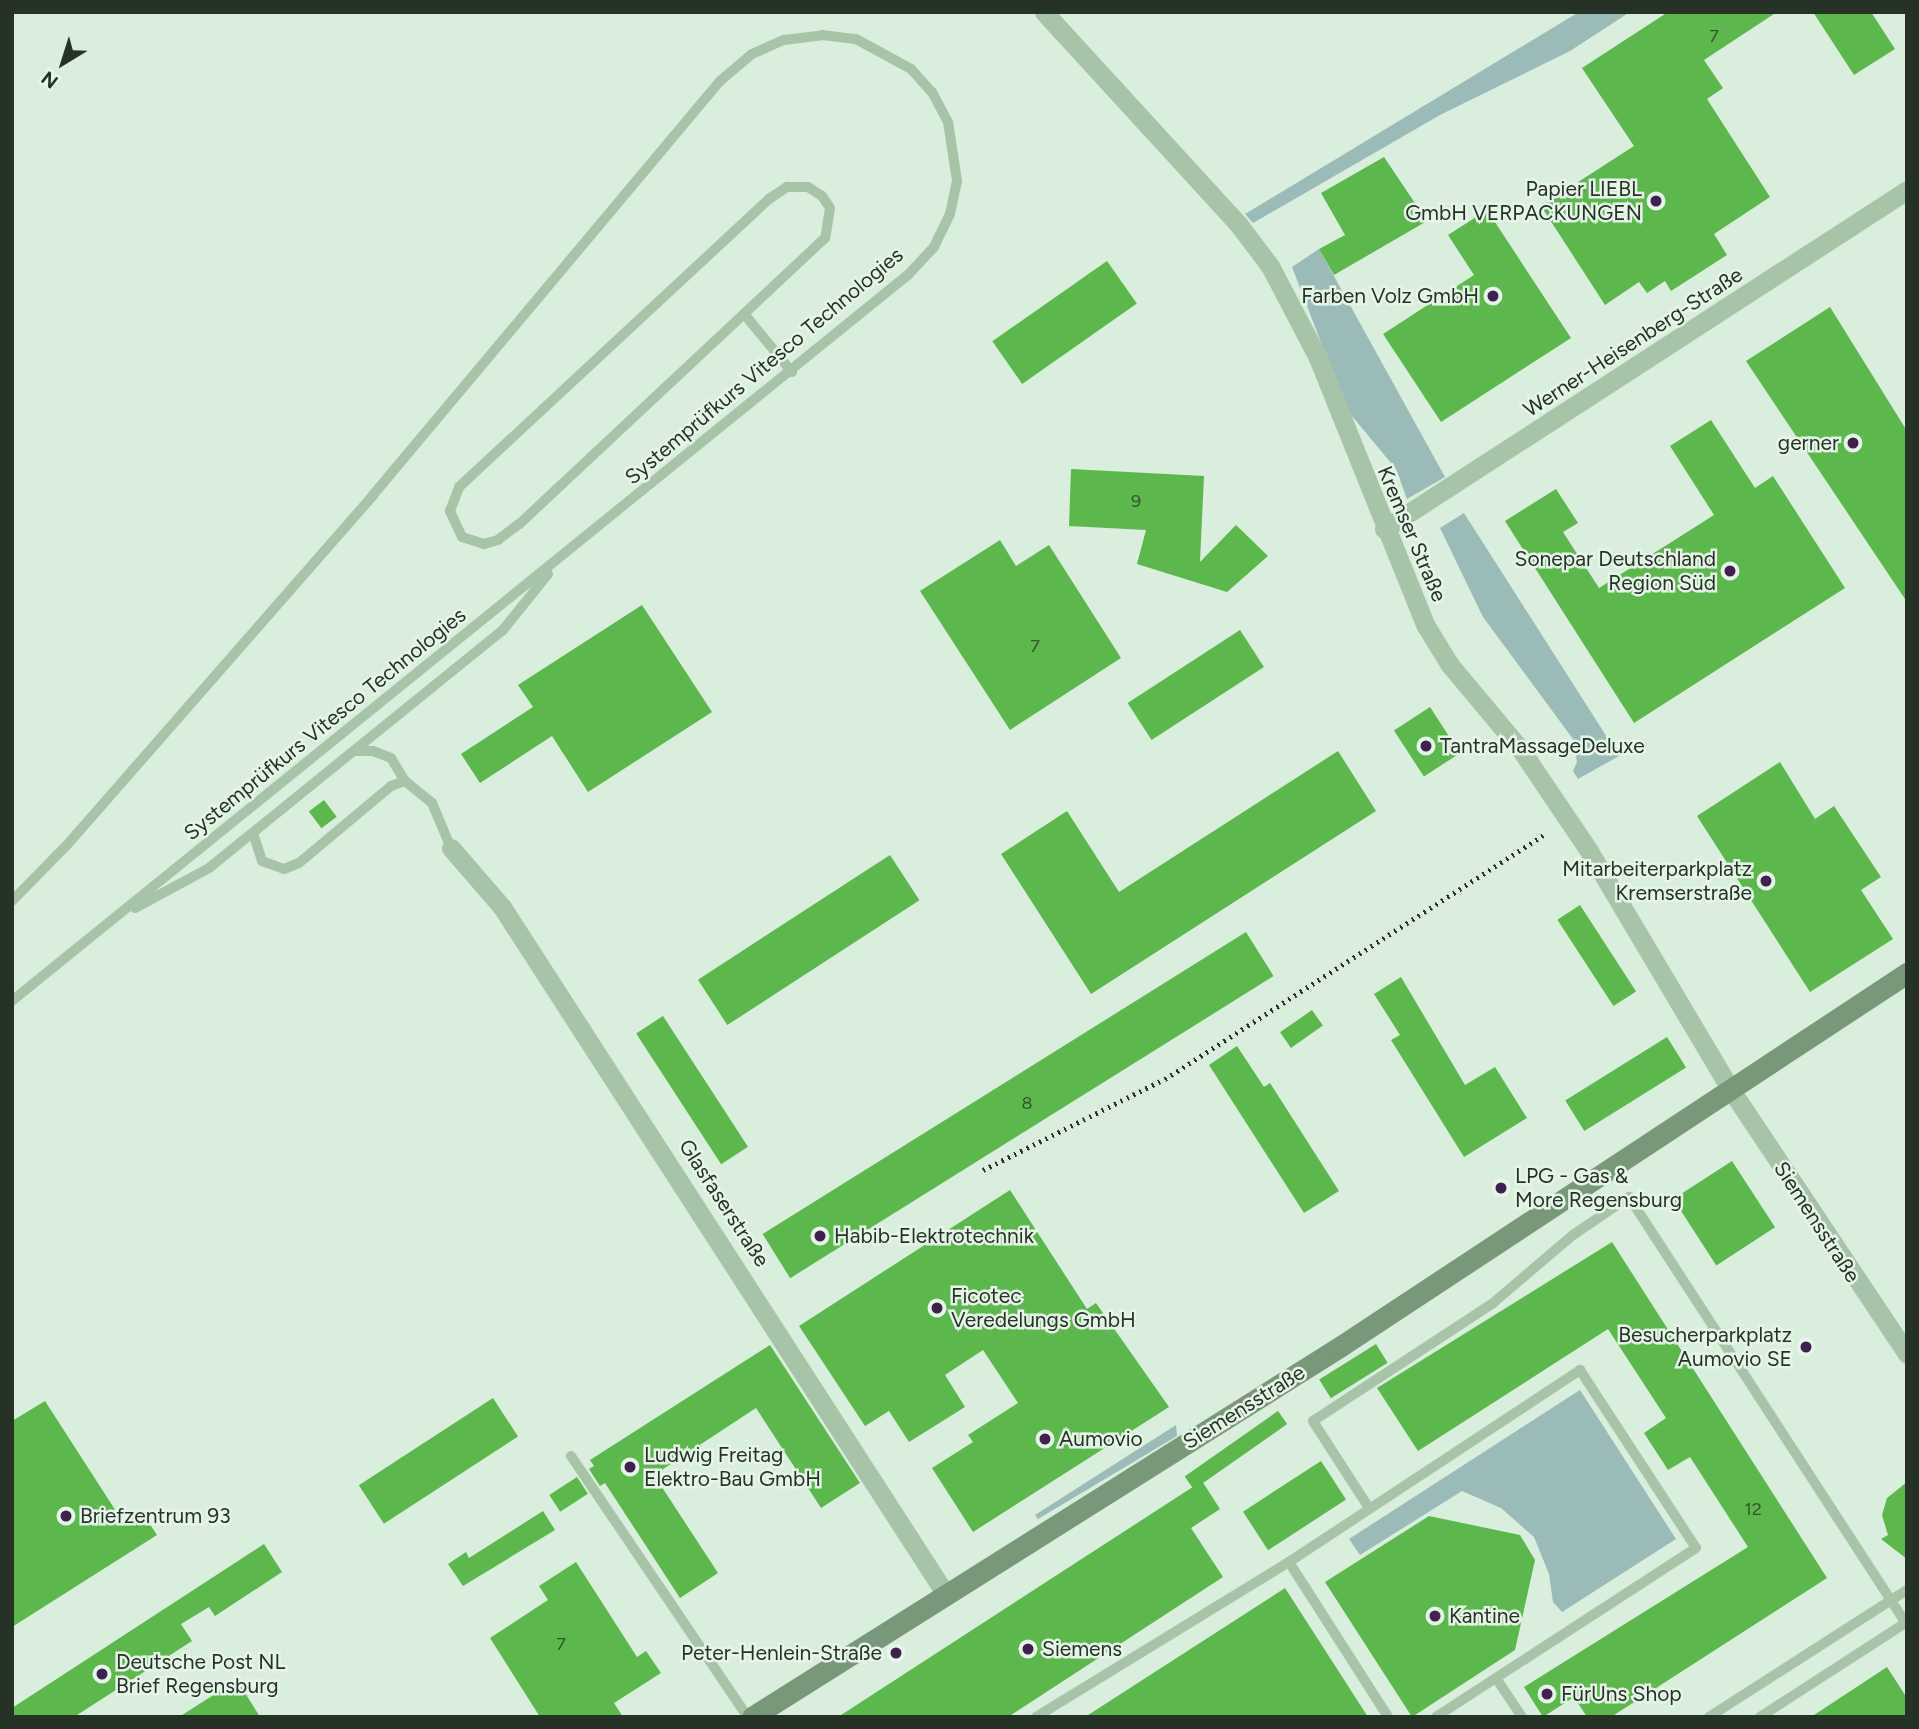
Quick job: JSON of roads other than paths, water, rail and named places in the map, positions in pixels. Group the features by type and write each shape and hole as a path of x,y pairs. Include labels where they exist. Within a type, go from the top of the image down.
{"street":[{"name":"Kremser Straße","path":"1044,12 1239,225 1270,266 1318,358 1384,529 1426,626 1450,665 1521,750 1589,851 1730,1087"},
{"name":"Werner-Heisenberg-Straße","path":"1384,529 1907,190"},
{"name":"Glasfaserstraße","path":"451,848 502,907 945,1593"},
{"name":"Siemensstraße","path":"750,1717 1341,1346 1730,1087 1907,973"},
{"name":"Siemensstraße","path":"1730,1087 1907,1354"}],"lane":[{"name":"Systemprüfkurs Vitesco Technologies","path":"12,901 67,845 373,495 720,81 752,54 784,40 822,35 856,39 911,69 932,92 948,122 957,181 950,214 934,247 909,274 792,372 12,1001"},
{"path":"787,187 808,187 822,195 830,208 825,238 745,315 498,540 471,543 453,525 451,500 459,487 769,199 787,187"},
{"path":"745,315 792,372"},
{"path":"113,920 209,868 253,833 503,630 563,557"},
{"path":"354,751 373,751 391,758 405,781 432,803 451,848"},
{"path":"253,833 262,861 284,869 299,863 391,786 405,781"},
{"path":"1369,1508 1313,1421 1493,1303 1573,1234 1629,1197 1906,1623 1760,1717"},
{"path":"1036,1717 1289,1562 1580,1370 1696,1548 1436,1717"},
{"path":"571,1456 750,1717"},
{"path":"1289,1562 1388,1717"},
{"path":"1709,1717 1907,1590"},
{"path":"1496,1678 1522,1717"}],"railway":[{"path":"983,1170 1165,1079 1543,835"}],"place":[{"name":"Papier LIEBL GmbH VERPACKUNGEN","path":"1656,201"},
{"name":"Farben Volz GmbH","path":"1493,296"},
{"name":"gerner","path":"1853,443"},
{"name":"Sonepar Deutschland Region Süd","path":"1730,571"},
{"name":"TantraMassageDeluxe","path":"1426,746"},
{"name":"Mitarbeiterparkplatz Kremserstraße","path":"1766,881"},
{"name":"LPG - Gas & More Regensburg","path":"1501,1188"},
{"name":"Habib-Elektrotechnik","path":"820,1236"},
{"name":"Ficotec Veredelungs GmbH","path":"937,1308"},
{"name":"Besucherparkplatz Aumovio SE","path":"1806,1347"},
{"name":"Aumovio","path":"1045,1439"},
{"name":"Ludwig Freitag Elektro-Bau GmbH","path":"630,1467"},
{"name":"Briefzentrum 93","path":"66,1516"},
{"name":"Kantine","path":"1435,1616"},
{"name":"Siemens","path":"1028,1649"},
{"name":"Peter-Henlein-Straße","path":"896,1653"},
{"name":"Deutsche Post NL Brief Regensburg","path":"102,1674"},
{"name":"FürUns Shop","path":"1547,1694"}]}
